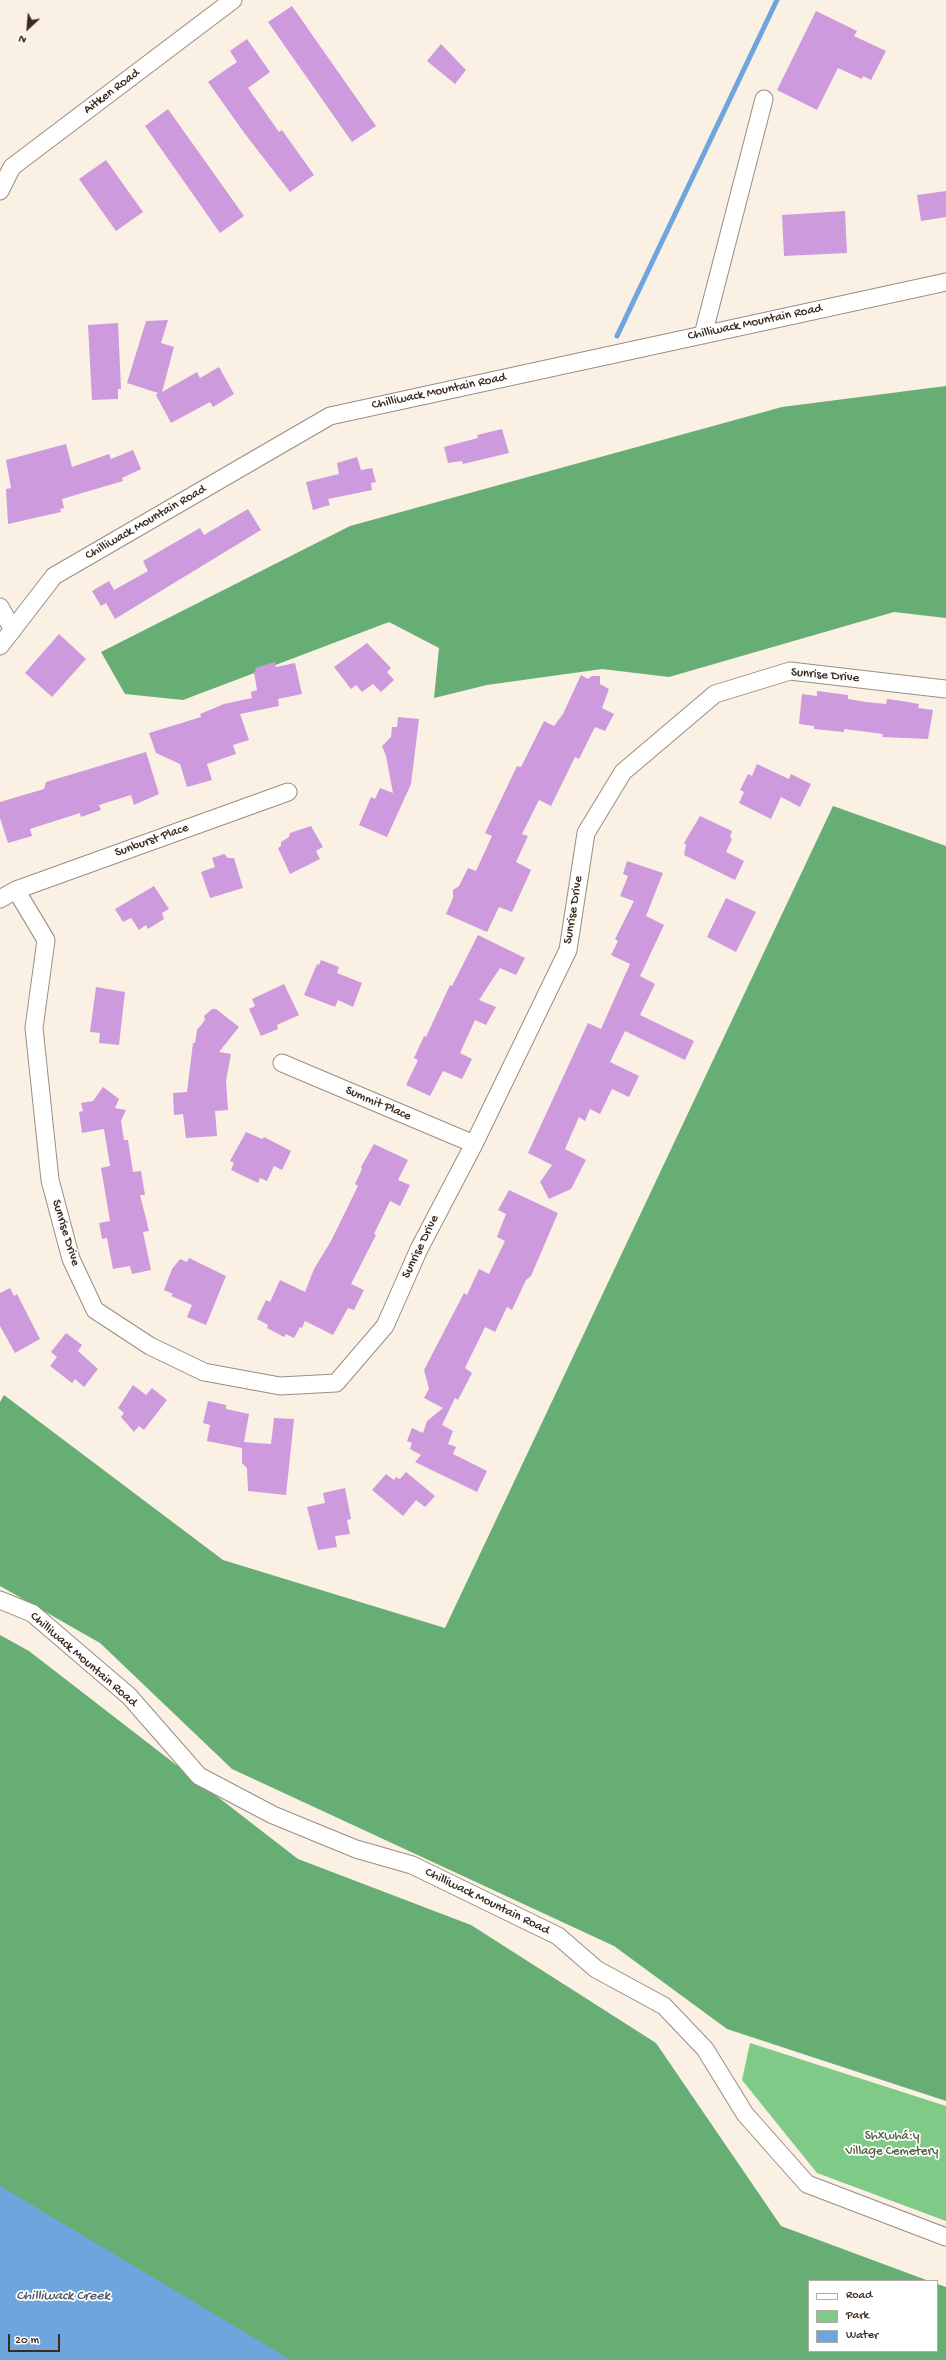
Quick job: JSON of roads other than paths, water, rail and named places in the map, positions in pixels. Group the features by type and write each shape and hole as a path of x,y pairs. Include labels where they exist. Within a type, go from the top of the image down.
{"street":[{"name":"Aitken Road","path":"0,191 12,167 233,0"},
{"path":"703,335 764,99"},
{"name":"Chilliwack Mountain Road","path":"0,646 54,576 330,416 946,282"},
{"path":"0,607 13,630"},
{"name":"Sunrise Drive","path":"16,890 46,940 34,1028 50,1180 71,1259 95,1310 150,1346 204,1372 280,1386 336,1383 385,1326 419,1249 474,1144 568,950 586,833 623,772 715,694 790,671 946,690"},
{"name":"Sunburst Place","path":"16,890 288,792"},
{"path":"0,899 16,890"},
{"name":"Summit Place","path":"282,1063 474,1144"},
{"name":"Chilliwack Mountain Road","path":"0,1600 32,1613 129,1696 199,1776 273,1815 356,1849 412,1865 558,1936 596,1969 664,2006 705,2049 746,2114 807,2184 946,2237"}],"water":[{"name":"Chilliwack Creek","path":"0,2186 261,2342 290,2360 0,2360"}],"waterway":[{"path":"617,336 777,0"}],"park label":[{"name":"Shxwhá:y Village Cemetery","path":"892,2144"}]}
